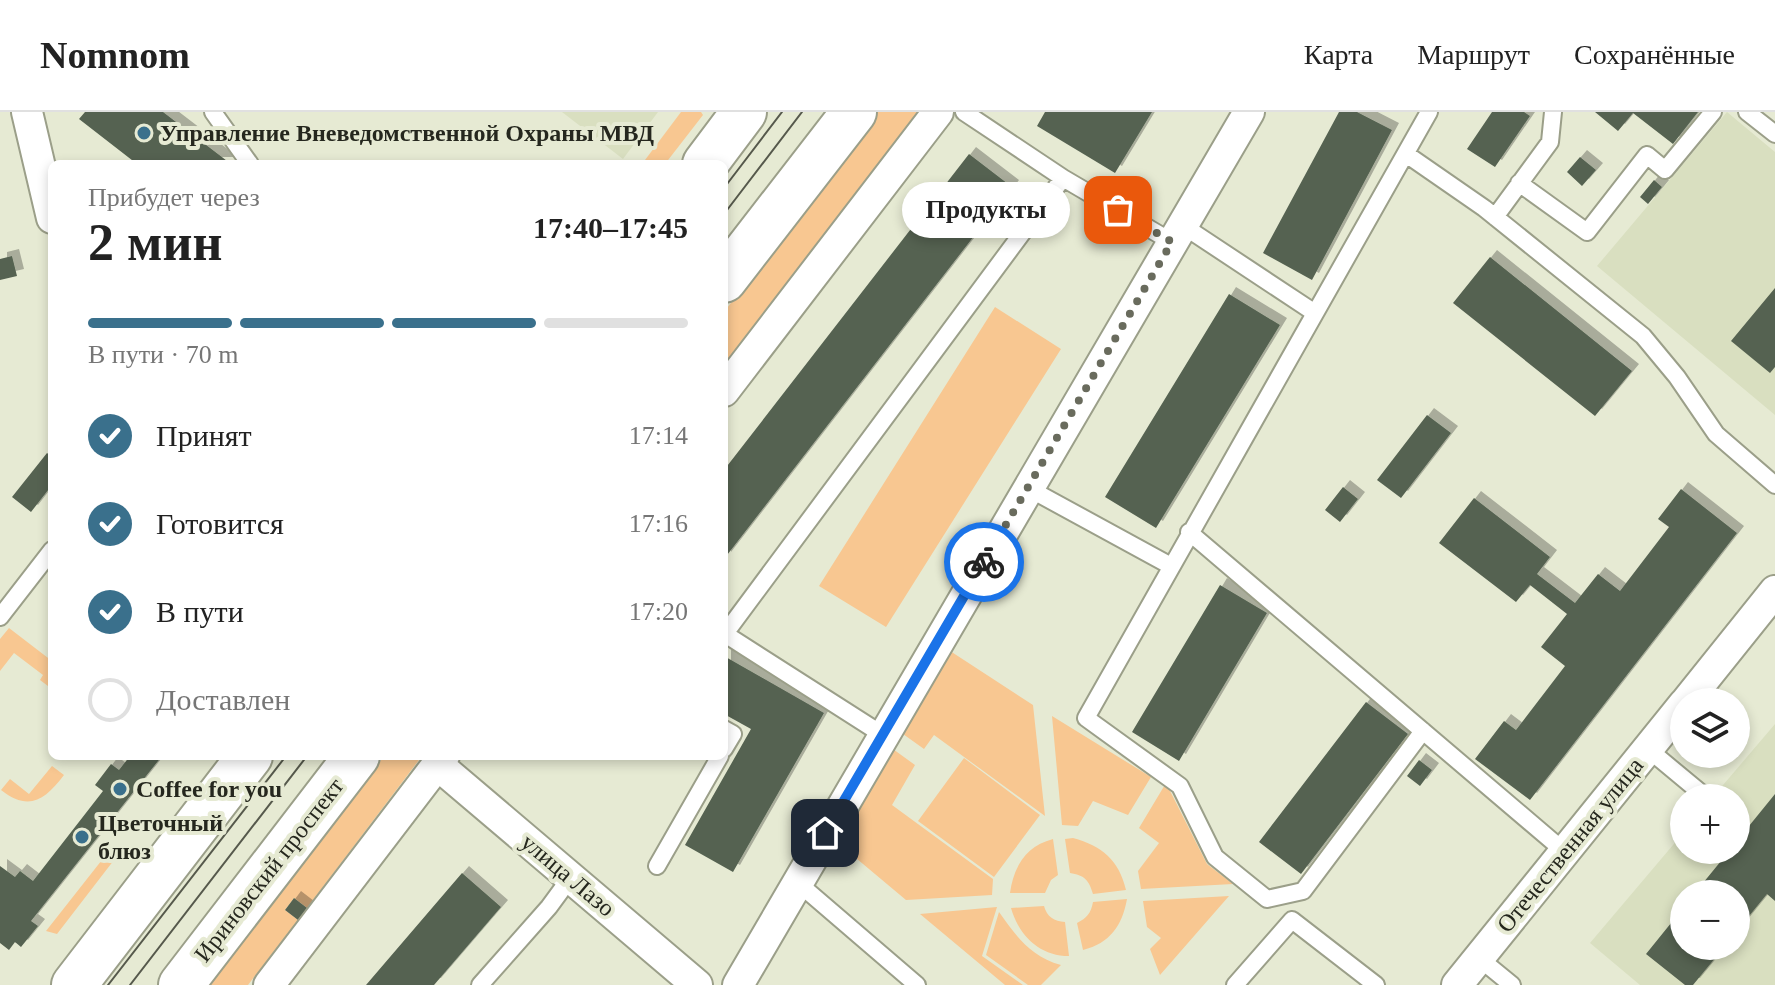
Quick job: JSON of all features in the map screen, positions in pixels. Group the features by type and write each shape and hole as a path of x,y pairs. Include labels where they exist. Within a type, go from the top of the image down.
{"main road":[{"path":"728,275 854,112"},
{"path":"708,160 739,114"},
{"path":"74,985 247,760"},
{"name":"Ириновский проспект","path":"181,985 354,760"}],"street":[{"path":"27,112 48,201"},
{"path":"728,386 938,112"},
{"path":"738,985 1249,112"},
{"name":"Отечественная улица","path":"1697,688 1775,591"},
{"name":"Отечественная улица","path":"1457,985 1670,722"},
{"path":"269,985 441,760"},
{"name":"улица Лазо","path":"441,760 697,985"}],"lane":[{"path":"213,112 247,160"},
{"path":"964,112 1063,178 1177,233 1315,313"},
{"path":"1423,731 1303,891 1267,899 1215,857 1180,786 1086,718 1429,112"},
{"path":"1495,217 1550,142 1553,112"},
{"path":"1519,183 1587,232 1647,155 1665,170 1713,112"},
{"path":"1747,112 1775,134"},
{"path":"1406,154 1495,217 1643,336 1677,377 1716,434 1775,485"},
{"path":"728,631 1063,178"},
{"path":"1028,488 1171,566"},
{"path":"1189,532 1565,852"},
{"path":"0,617 48,555"},
{"path":"728,637 883,735"},
{"path":"1648,749 1690,784"},
{"path":"657,866 718,760"},
{"path":"480,985 549,907 571,877"},
{"path":"797,882 917,985"},
{"path":"1235,985 1292,920 1376,985"},
{"path":"1479,958 1512,985"}],"shaded area":[{"path":"562,112 658,112 623,159"},
{"path":"681,112 701,112 703,115 668,160 645,160"},
{"path":"877,112 918,112 728,359 728,307"},
{"path":"1727,112 1775,152 1775,415 1597,266"},
{"path":"995,307 1061,349 886,627 819,586"},
{"path":"9,628 48,658 48,686 40,680 43,675 14,653 0,671 0,639"},
{"path":"944,647 1033,705 1045,816 934,735 924,749 896,729"},
{"path":"1052,716 1151,777 1128,815 1093,801 1078,826 1062,825"},
{"path":"1775,724 1775,985 1640,985 1590,943 1670,849 1670,864 1750,864 1750,784 1724,784 1738,768 1750,768 1750,753"},
{"path":"886,744 915,765 892,805 993,879 992,895 906,900 832,838"},
{"path":"964,758 1040,815 994,877 918,821"},
{"path":"381,760 419,760 307,908 294,898 285,910 298,920 248,985 209,985"},
{"path":"52,766 64,775 43,797 28,802 1,790 10,779 29,794"},
{"path":"1166,783 1207,864 1233,884 1141,889 1138,871 1159,843 1139,828"},
{"path":"1073,838 1093,845 1108,856 1119,870 1126,890 1093,894 1085,879 1070,873 1065,839"},
{"path":"1053,839 1058,875 1051,880 1045,893 1010,893 1023,858 1035,847"},
{"path":"109,851 114,860 57,934 46,931"},
{"path":"1229,896 1160,975 1150,949 1161,938 1147,927 1143,901"},
{"path":"1127,899 1122,917 1113,932 1101,943 1083,950 1077,923 1088,915 1093,902"},
{"path":"1044,906 1052,918 1065,922 1069,956 1049,952 1032,942 1019,927 1011,908"},
{"path":"997,907 982,956 1023,985 1005,985 920,914"},
{"path":"999,912 1033,951 1061,965 1041,985 1028,985 986,955"}],"building":[{"name":"Управление Вневедомственной Охраны МВД","path":"85,112 163,112 226,160 132,160 79,119"},
{"path":"1045,112 1152,112 1115,173 1037,126"},
{"path":"1339,112 1357,112 1392,130 1312,280 1263,253"},
{"path":"1492,112 1524,112 1530,116 1495,167 1467,149"},
{"path":"1595,112 1698,112 1673,144 1633,113 1618,131"},
{"path":"969,154 1012,187 728,554 728,465"},
{"path":"1580,157 1596,170 1582,186 1567,172"},
{"path":"1654,180 1662,187 1648,204 1640,197"},
{"path":"12,256 17,276 0,280 0,259"},
{"path":"1490,257 1632,371 1595,416 1453,303"},
{"path":"1775,288 1775,367 1770,373 1731,341"},
{"path":"1229,294 1280,325 1156,528 1105,497"},
{"path":"1427,415 1451,433 1401,498 1377,480"},
{"path":"48,454 48,490 31,512 12,497"},
{"path":"1343,487 1358,499 1340,522 1325,510"},
{"path":"1681,489 1737,533 1530,800 1475,759 1504,721 1516,730 1565,666 1541,647 1567,614 1530,585 1516,602 1439,543 1474,498 1550,557 1537,574 1575,603 1598,574 1620,591 1669,527 1658,519"},
{"path":"1220,585 1267,613 1179,761 1132,732"},
{"path":"728,658 824,713 733,872 685,845 751,729 728,716"},
{"path":"1366,702 1408,734 1301,874 1259,842"},
{"path":"127,760 159,760 31,921 38,926 21,947 15,942 9,950 0,943 0,866 15,877 20,871 33,881 103,791 95,785 111,764 119,770"},
{"path":"1419,760 1432,770 1420,786 1407,776"},
{"path":"1775,794 1775,901 1767,894 1750,915 1750,880 1705,880 1719,864 1750,864 1750,825"},
{"path":"462,873 501,907 434,985 366,985"},
{"path":"294,898 307,908 298,920 285,910"},
{"path":"1670,924 1670,960 1714,960 1693,985 1685,985 1646,954"}],"tram line":[{"path":"728,183 782,112"},
{"path":"728,209 802,112"},
{"path":"108,985 283,760"},
{"path":"130,985 304,760"}],"way so far":[{"path":"984,562 1172,242 1118,210"}],"place":[{"name":"Управление Вневедомственной Охраны МВД","path":"144,133"},
{"name":"Продукты","path":"1118,210"},
{"name":"Coffee for you","path":"120,789"},
{"name":"Цветочный блюз","path":"82,837"}],"route":[{"path":"825,833 984,562"}]}
